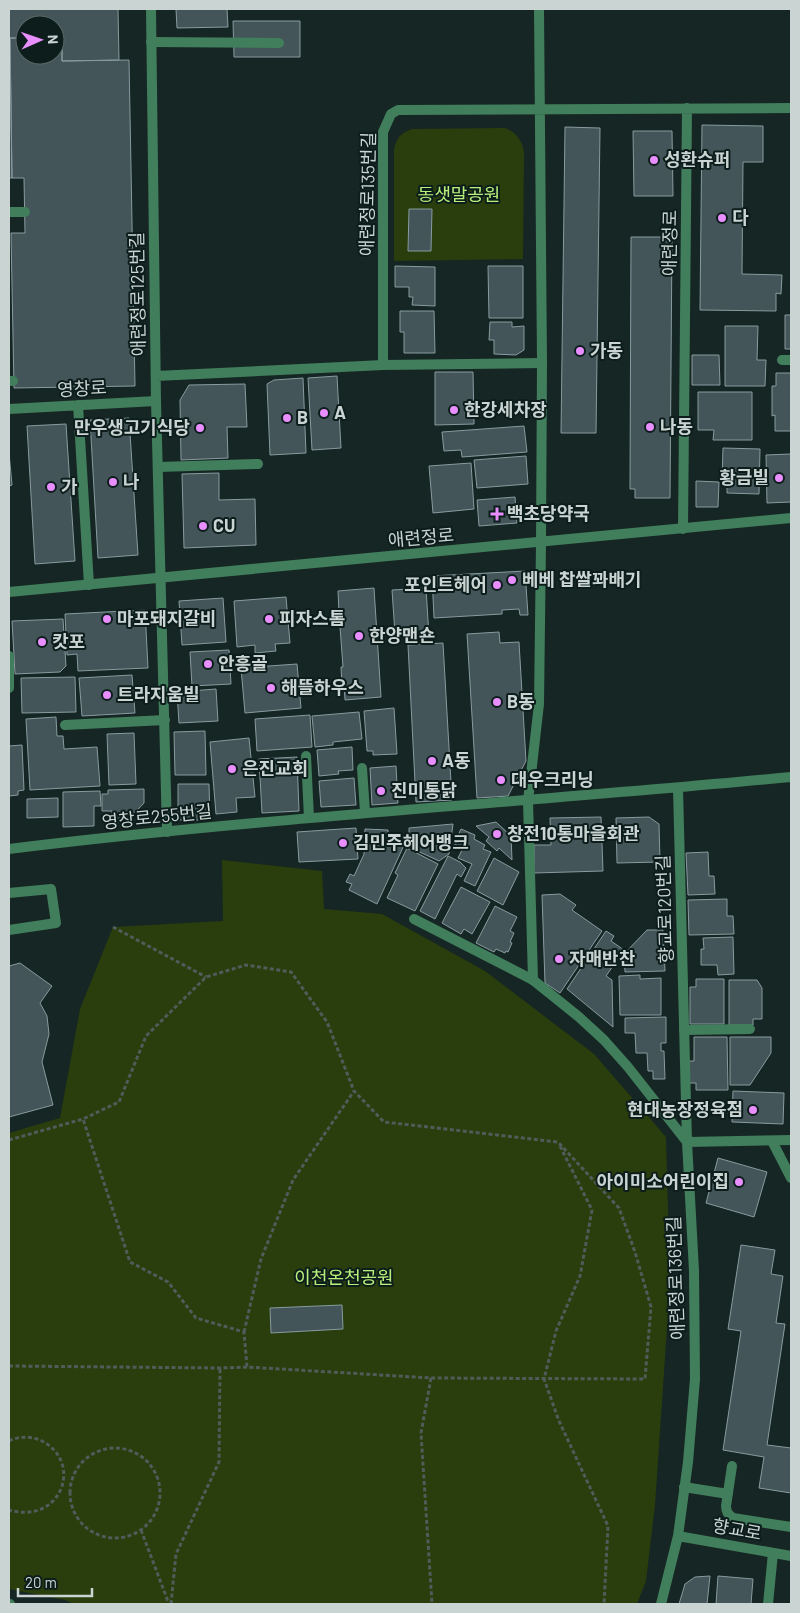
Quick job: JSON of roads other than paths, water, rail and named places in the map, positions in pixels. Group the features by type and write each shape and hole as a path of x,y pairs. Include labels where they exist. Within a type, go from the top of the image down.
{"street":[{"name":"애련정로125번길","path":"151,9 156,401 161,578"},
{"path":"533,980 528,800 540,704 542,363 539,9"},
{"path":"151,42 279,43"},
{"name":"애련정로135번길","path":"382,365 383,132 390,114 407,108 791,108"},
{"name":"애련정로","path":"683,529 687,108"},
{"path":"9,212 25,212"},
{"path":"156,376 382,365 542,363"},
{"name":"영창로","path":"9,409 156,401"},
{"path":"78,405 89,585"},
{"path":"158,467 258,464"},
{"name":"애련정로","path":"9,592 791,518"},
{"path":"161,578 167,832"},
{"path":"9,656 9,688"},
{"path":"65,725 164,720"},
{"path":"306,756 309,818"},
{"path":"362,768 365,812"},
{"path":"528,800 791,777"},
{"name":"향교로120번길","path":"678,788 687,1142"},
{"name":"영창로255번길","path":"9,849 365,812 528,800"},
{"path":"9,893 51,889 56,923 9,930"},
{"path":"414,918 533,980 579,1017 604,1040 628,1067 687,1142 791,1140"},
{"path":"684,1030 750,1029"},
{"path":"772,1140 791,1178"},
{"name":"애련정로136번길","path":"660,1604 678,1536 695,1379 694,1271 687,1142"},
{"path":"732,1466 726,1510 733,1518 791,1526"},
{"path":"684,1486 728,1494"},
{"name":"향교로","path":"678,1536 791,1556"},
{"path":"768,1604 773,1552"}],"place":[{"name":"성환슈퍼","path":"654,160"},
{"name":"다","path":"722,218"},
{"name":"가동","path":"580,351"},
{"name":"한강세차장","path":"454,410"},
{"name":"A","path":"324,413"},
{"name":"B","path":"287,418"},
{"name":"나동","path":"650,427"},
{"name":"만우생고기식당","path":"200,428"},
{"name":"황금빌","path":"779,478"},
{"name":"나","path":"113,482"},
{"name":"가","path":"51,487"},
{"name":"백초당약국","path":"497,514"},
{"name":"CU","path":"203,526"},
{"name":"베베 찹쌀꽈배기","path":"512,580"},
{"name":"포인트헤어","path":"497,585"},
{"name":"마포돼지갈비","path":"107,619"},
{"name":"피자스톰","path":"269,619"},
{"name":"한양맨숀","path":"359,636"},
{"name":"캇포","path":"42,642"},
{"name":"안흥골","path":"208,664"},
{"name":"해뜰하우스","path":"271,688"},
{"name":"트라지움빌","path":"107,695"},
{"name":"B동","path":"497,702"},
{"name":"A동","path":"432,761"},
{"name":"은진교회","path":"232,769"},
{"name":"대우크리닝","path":"501,780"},
{"name":"진미통닭","path":"381,791"},
{"name":"창전10통마을회관","path":"497,834"},
{"name":"김민주헤어뱅크","path":"343,843"},
{"name":"자매반찬","path":"559,959"},
{"name":"현대농장정육점","path":"753,1110"},
{"name":"아이미소어린이집","path":"739,1182"}],"park label":[{"name":"동샛말공원","path":"459,195"},
{"name":"이천온천공원","path":"344,1278"}]}
